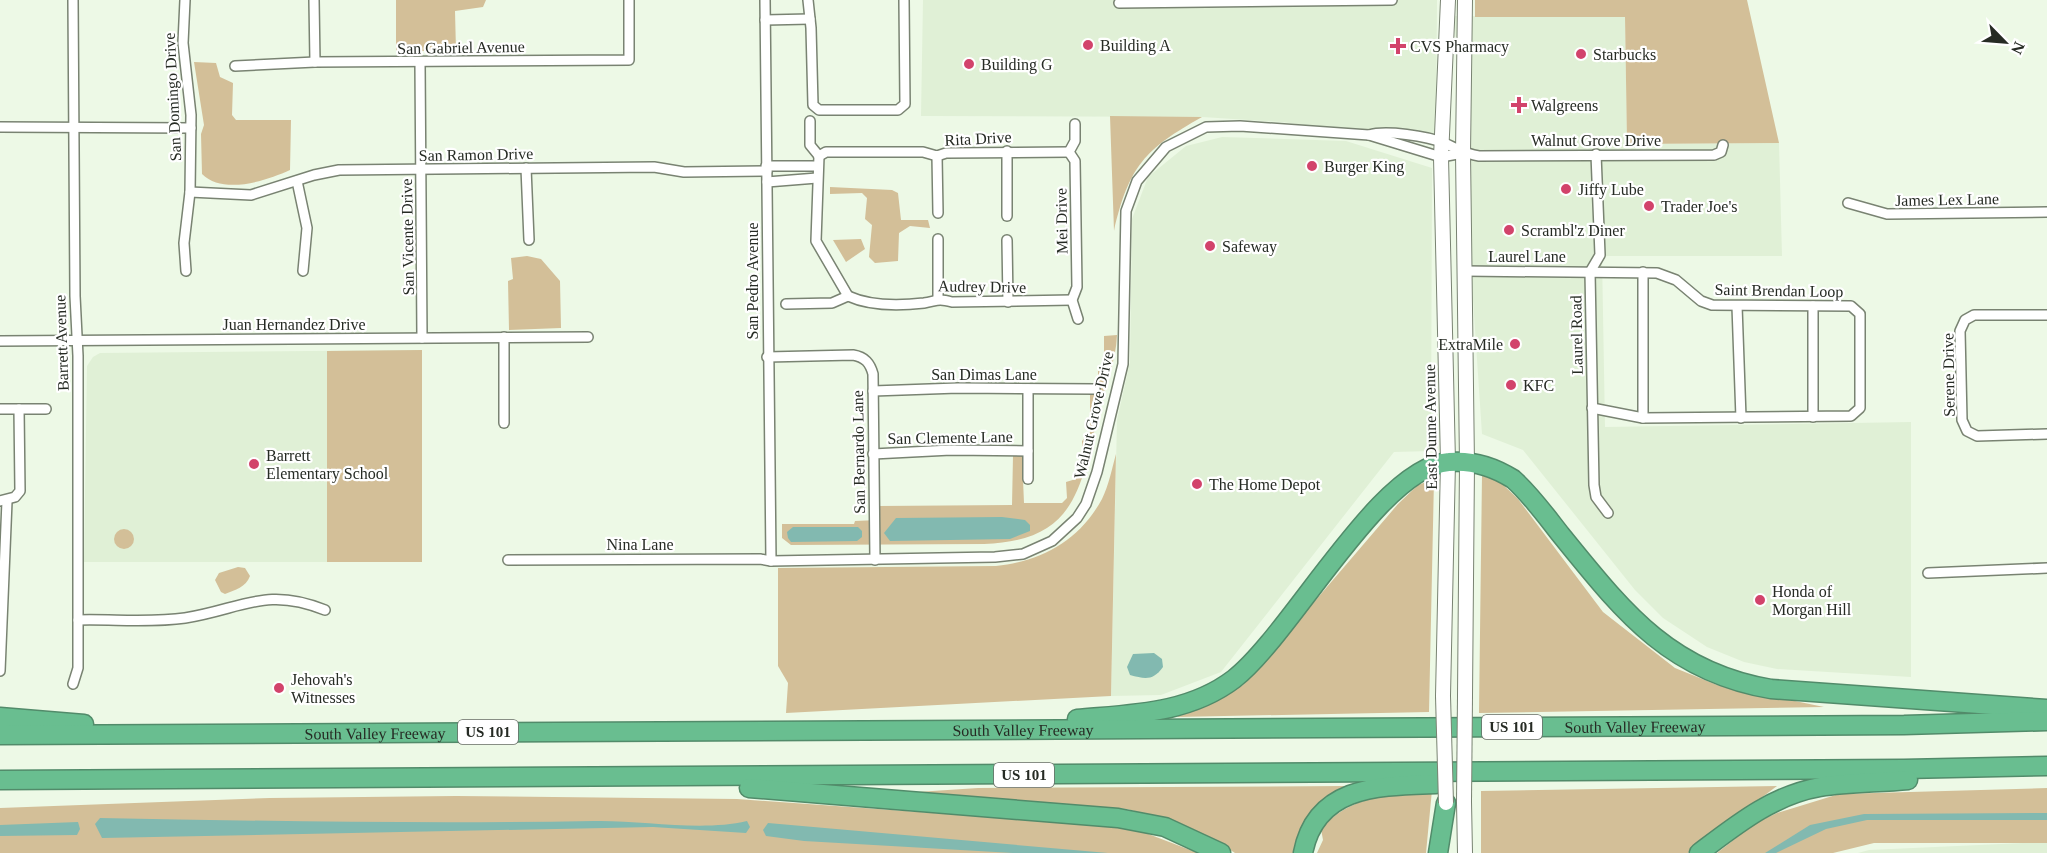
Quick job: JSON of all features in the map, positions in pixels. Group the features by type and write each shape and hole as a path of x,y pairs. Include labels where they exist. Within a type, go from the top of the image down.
{"highway":[{"path":"976,730 1160,711 1190,703 1220,689 1260,654 1386,498 1424,470 1448,462 1491,467 1513,479 1630,618 1659,643 1707,671 1738,682 1771,689 2047,709"},
{"path":"0,717 84,724 133,734"},
{"name":"South Valley Freeway","path":"0,735 1892,725 2047,721"},
{"path":"1699,853 1747,817 1773,803 1810,789 2038,766"},
{"name":"US 101","path":"0,780 707,777 2038,766"},
{"path":"1303,853 1310,830 1321,813 1333,803 1360,791 1396,785 1458,783 1578,771"},
{"path":"707,777 736,786 1135,820 1181,833 1221,853"},
{"path":"1438,853 1455,802"}],"main road":[{"path":"1448,0 1457,11 1457,48 1464,59"},
{"name":"East Dunne Avenue","path":"1448,0 1441,157 1448,462 1443,696 1455,802 1465,853"},
{"name":"East Dunne Avenue","path":"1447,853 1455,802 1465,696 1467,464 1463,153 1465,0"}],"street":[{"name":"Barrett Avenue","path":"73,0 78,620 78,668 73,684"},
{"name":"San Domingo Drive","path":"185,0 183,43 190,128 190,192 184,243 186,271"},
{"path":"314,0 315,63"},
{"name":"San Gabriel Avenue","path":"235,66 629,60 628,0"},
{"name":"San Pedro Avenue","path":"765,0 767,357 771,561"},
{"path":"808,0 813,105 819,110 898,110 905,104 904,0"},
{"path":"1119,3 1392,0"},
{"path":"765,20 810,20"},
{"name":"San Vicente Drive","path":"420,63 422,338"},
{"path":"810,121 810,145 818,161 816,241 848,296"},
{"name":"Mei Drive","path":"1075,124 1075,141 1069,152 1075,161 1076,171 1077,287 1072,300 1078,320"},
{"name":"Walnut Grove Drive","path":"771,561 995,557 1023,554 1052,541 1077,518 1093,488 1123,364 1126,211 1137,181 1167,147 1206,127 1240,126 1370,135 1441,157 1463,153"},
{"path":"0,127 190,128"},
{"name":"Walnut Grove Drive","path":"1370,135 1381,131 1442,142 1463,153 1479,156 1714,155 1721,152 1723,145"},
{"path":"1006,151 1007,216"},
{"name":"Rita Drive","path":"818,161 825,152 923,152 937,156 946,153 1006,151 1069,152"},
{"name":"Laurel Road","path":"1596,154 1600,255 1590,272 1592,408 1596,497 1608,513"},
{"path":"937,156 938,213"},
{"name":"San Ramon Drive","path":"767,173 794,164 818,161"},
{"path":"793,180 798,172 794,164"},
{"name":"San Ramon Drive","path":"190,192 251,195 339,170 654,167 684,172 767,173 793,180 817,178"},
{"path":"526,168 529,240"},
{"path":"297,181 308,228 303,271"},
{"name":"James Lex Lane","path":"1848,203 1887,214 2047,212"},
{"path":"938,239 938,298"},
{"path":"1007,240 1008,302"},
{"name":"Laurel Lane","path":"1465,271 1590,272"},
{"name":"Saint Brendan Loop","path":"1590,272 1658,273 1676,280 1701,301 1712,305 1851,306 1860,314 1860,408 1851,416 1643,418 1592,408"},
{"path":"1643,272 1643,418"},
{"name":"Audrey Drive","path":"786,304 832,303 848,296 866,304 925,303 938,298 952,302 1072,300"},
{"path":"1737,306 1741,418"},
{"path":"1813,306 1814,417"},
{"name":"Serene Drive","path":"2047,315 1974,315 1965,320 1960,331 1962,420 1967,431 1977,436 2047,434"},
{"path":"504,337 504,423"},
{"name":"Juan Hernandez Drive","path":"0,341 588,337"},
{"name":"San Bernardo Lane","path":"767,357 853,355 861,357 870,364 873,391 875,560"},
{"name":"San Dimas Lane","path":"873,391 958,388 1095,389"},
{"path":"1028,389 1028,479"},
{"path":"0,409 46,409"},
{"path":"0,671 3,501 20,491 19,409"},
{"name":"San Clemente Lane","path":"873,454 951,450 1028,451"},
{"name":"Nina Lane","path":"508,560 760,559 771,561"},
{"path":"1928,573 2047,568"},
{"path":"78,620 184,618 255,600 286,598 325,610"}],"shaded area":[{"path":"396,0 486,0 483,7 455,11 456,51 396,51"},
{"path":"923,0 1437,0 1436,142 1282,122 1202,117 921,116"},
{"path":"1475,0 1747,0 1779,143 1627,144 1625,17 1475,17"},
{"path":"1454,16 1625,17 1627,144 1779,143 1782,256 1602,256 1605,427 1911,422 1911,677 1777,669 1744,662 1707,647 1663,618 1635,590 1523,450 1482,434"},
{"path":"194,62 216,63 220,77 233,83 232,115 236,120 291,120 290,170 257,182 233,185 221,184 202,174 201,134 204,125"},
{"path":"1110,116 1202,117 1166,139 1142,162 1126,190 1114,231"},
{"path":"1222,137 1346,141 1432,168 1431,451 1394,452 1221,672 1161,695 1111,696 1117,420 1130,362 1132,219 1148,177 1186,146"},
{"path":"830,187 892,190 898,193 901,220 928,220 930,228 910,226 899,233 898,261 875,263 869,257 872,225 865,219 867,198 862,193 830,194"},
{"path":"861,239 865,249 846,262 833,240"},
{"path":"527,256 541,259 560,281 561,328 509,330 508,281 513,279 511,258"},
{"path":"1117,335 1112,364 1079,486 1070,505 1057,521 1039,533 1015,541 984,544 791,545 782,538 782,524 854,524 855,521 878,520 878,506 1012,505 1013,456 1022,456 1024,503 1062,503 1067,498 1066,482 1076,479 1076,463 1082,458 1082,441 1090,432 1090,394 1098,393 1098,371 1104,371 1104,336"},
{"name":"Barrett Elementary School","path":"422,350 422,562 84,562 87,366 93,357 100,353"},
{"path":"422,350 422,562 327,562 327,351"},
{"path":"1116,454 1111,696 786,713 788,683 778,666 778,568 996,566 1044,554 1070,537 1093,514 1102,499"},
{"path":"1482,475 1495,477 1518,499 1603,612 1675,668 1717,685 1824,707 1479,713"},
{"path":"1434,479 1429,712 1176,717 1243,685 1398,504 1418,485"},
{"path":"124,529 131,532 134,539 131,546 124,549 117,546 114,539 117,532"},
{"path":"238,567 245,568 250,576 248,580 225,594 221,592 215,580 219,573"},
{"path":"1346,786 1326,799 1297,853 1235,853 1215,840 1180,823 1127,809 903,795 902,793 978,788"},
{"path":"1777,786 1688,853 1481,853 1481,791"},
{"path":"2047,788 2047,843 1874,843 1833,853 1717,853 1754,824 1777,813 1839,794"},
{"path":"1432,790 1426,853 1317,853 1323,840 1321,829 1345,809 1372,799"},
{"path":"456,796 737,799 1130,827 1198,853 0,853 0,808 270,798"},
{"path":"2047,842 2047,853 1858,853 1869,850"}],"water":[{"path":"1002,517 1025,520 1030,525 1030,531 1010,539 890,541 884,533 896,518"},
{"path":"793,527 858,527 862,531 862,537 857,541 791,542 787,532"},
{"path":"1154,653 1162,659 1163,667 1156,675 1148,678 1130,675 1127,667 1133,654"},
{"path":"2047,813 2047,820 1867,820 1826,829 1776,853 1765,853 1810,825 1864,814"},
{"path":"100,818 409,822 612,821 691,826 747,821 750,827 746,833 653,827 102,838 95,824"},
{"path":"78,822 80,829 77,835 0,836 0,825"},
{"path":"768,823 1108,853 1013,853 804,841 766,836 763,830"}],"place":[{"name":"Building A","path":"1088,45"},
{"name":"CVS Pharmacy","path":"1398,46"},
{"name":"Starbucks","path":"1581,54"},
{"name":"Building G","path":"969,64"},
{"name":"Walgreens","path":"1519,105"},
{"name":"Burger King","path":"1312,166"},
{"name":"Jiffy Lube","path":"1566,189"},
{"name":"Trader Joe's","path":"1649,206"},
{"name":"Scrambl'z Diner","path":"1509,230"},
{"name":"Safeway","path":"1210,246"},
{"name":"ExtraMile","path":"1515,344"},
{"name":"KFC","path":"1511,385"},
{"name":"Barrett Elementary School","path":"254,464"},
{"name":"The Home Depot","path":"1197,484"},
{"name":"Honda of Morgan Hill","path":"1760,600"},
{"name":"Jehovah's Witnesses","path":"279,688"}]}
